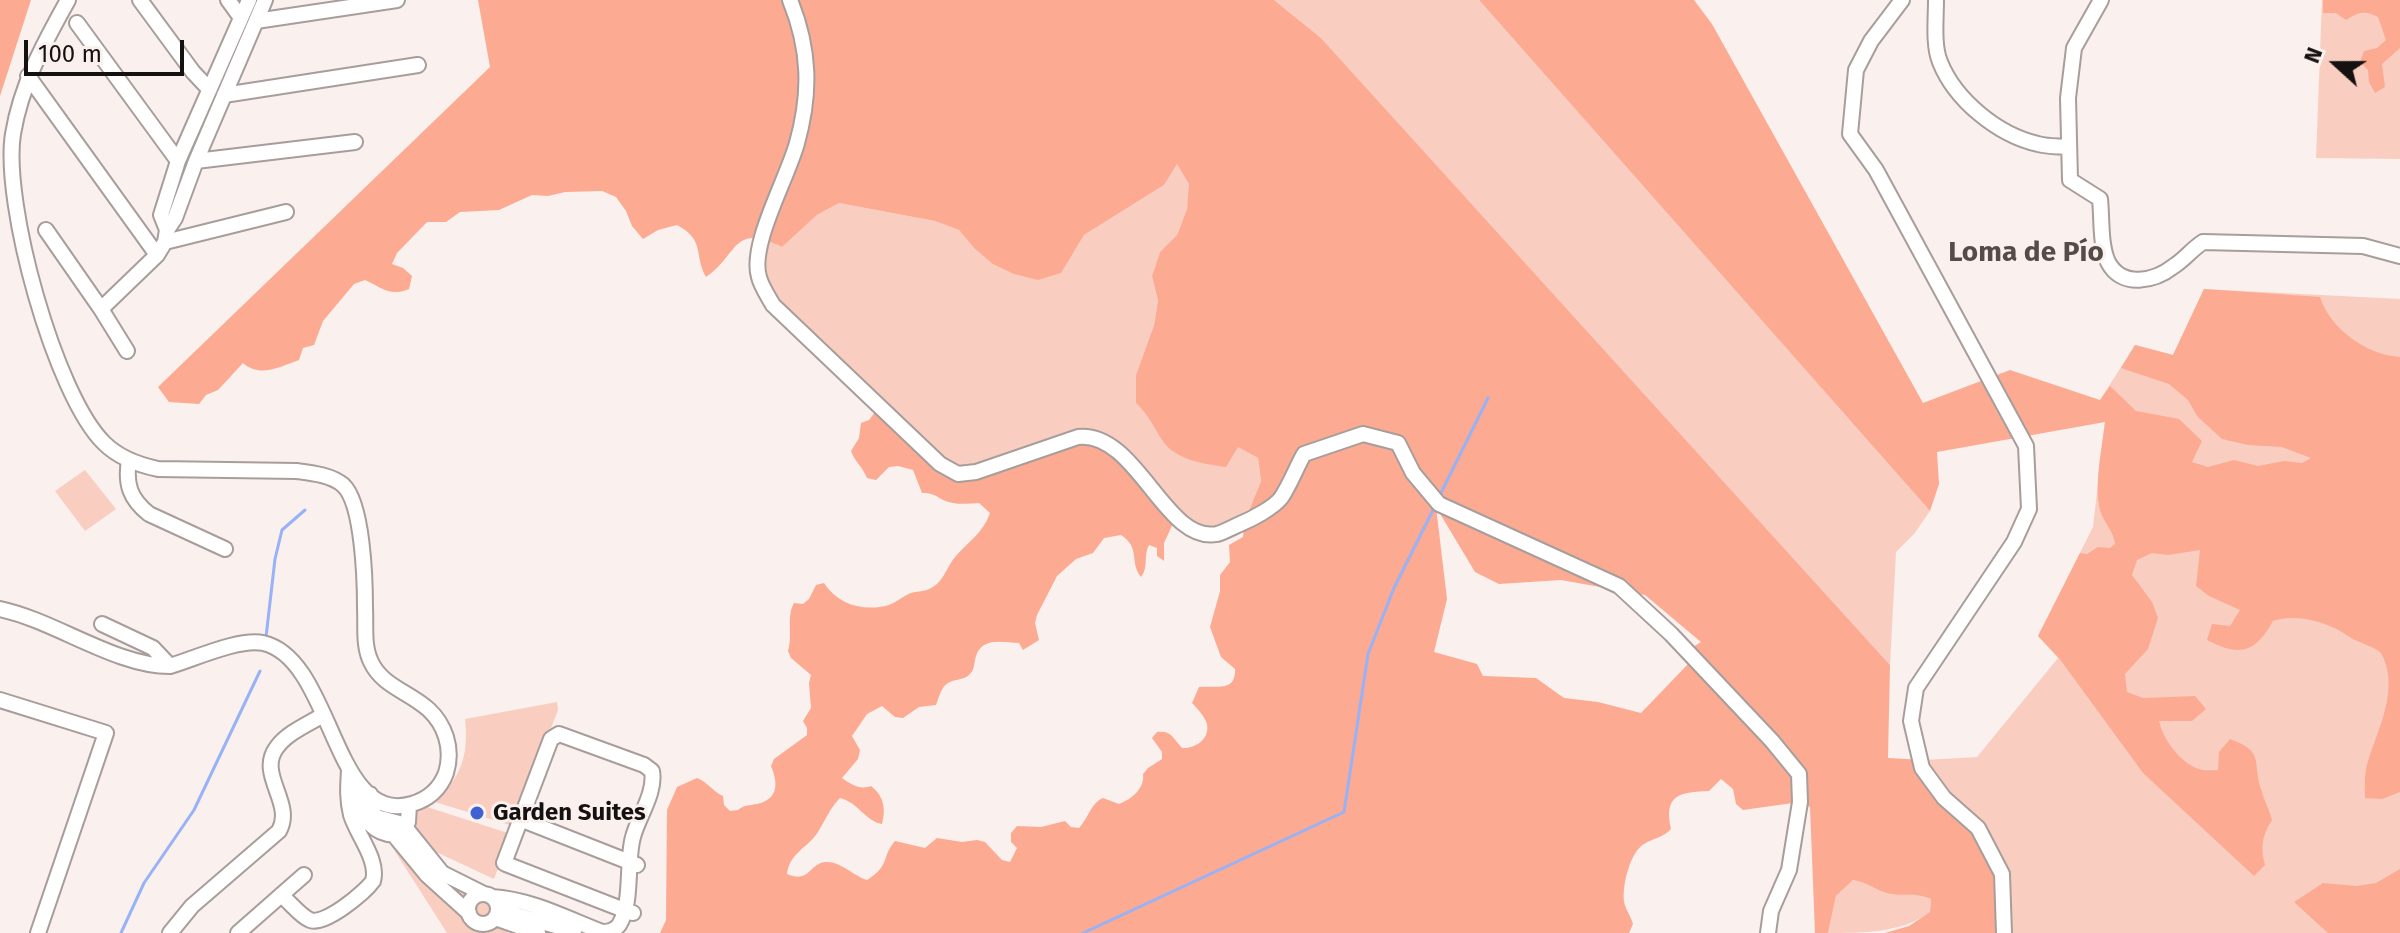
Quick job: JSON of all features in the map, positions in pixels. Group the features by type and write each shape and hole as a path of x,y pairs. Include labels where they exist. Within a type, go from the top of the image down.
{"street":[{"path":"0,609 41,622 129,659 170,666 244,643 264,644 282,651 308,679 349,770 365,789 393,806 409,805 437,791 450,757 444,730 430,709 382,676 372,663 366,645 357,517 350,494 334,480 317,474 269,469 158,469 129,460 105,445 76,403 48,333 29,268 12,174 12,136 28,76 68,0"},
{"path":"140,0 193,72 217,92 418,65"},
{"path":"228,0 249,19 397,0"},
{"path":"249,0 249,19"},
{"path":"163,242 161,215 178,161 217,92 249,19 265,0"},
{"path":"790,0 798,19 807,60 805,104 797,145 762,237 758,276 773,305 940,464 958,474 976,472 1078,437 1090,436 1123,456 1160,497 1175,519 1195,531 1216,534 1244,523 1280,499 1304,454 1363,434 1398,443 1413,473 1439,504 1619,586 1671,634 1799,774 1800,802 1789,870 1771,911 1768,933"},
{"path":"1902,0 1871,41 1856,70 1850,134 1876,170 2026,446 2029,509 2014,542 1916,688 1911,721 1922,768 1944,798 1978,828 2002,874 2004,933"},
{"path":"1936,0 1939,61 1959,93 1982,116 2012,134 2038,145 2069,147"},
{"path":"2101,0 2074,48 2068,98 2070,180 2100,199 2108,262 2117,272 2133,281 2146,280 2174,266 2203,242 2363,246 2400,256"},
{"path":"77,23 178,161"},
{"path":"28,76 163,242"},
{"path":"101,309 163,242 196,161 217,92"},
{"path":"196,161 355,142"},
{"path":"163,242 286,212"},
{"path":"46,230 127,351"},
{"path":"129,460 127,485 139,506 225,549"},
{"path":"102,624 153,648 170,666"},
{"path":"0,700 106,733 38,933"},
{"path":"170,933 192,906 279,831 284,813 271,772 276,747 298,729 323,715"},
{"path":"625,933 640,836 637,828 652,786 652,771 644,765 559,734 551,739 503,861 628,912"},
{"path":"281,895 318,927 371,885 375,876 374,866 352,818 347,797 349,770"},
{"path":"365,789 368,804 376,817 402,829 442,873 492,905 512,900 547,923 606,933 618,926 628,912"},
{"path":"409,805 402,829 427,875 482,924 492,905"},
{"path":"520,819 634,864"},
{"path":"238,933 304,875"},
{"path":"469,913 471,899 581,933"}],"shaded area":[{"path":"0,0 31,0 0,96"},
{"path":"478,0 1274,0 1321,38 1890,665 1888,758 1923,760 1922,768 1978,828 2002,874 2004,933 1885,933 1909,926 1930,912 1931,899 1919,895 1890,894 1853,880 1836,896 1828,933 1815,933 1810,807 1800,802 1743,810 1736,804 1733,789 1721,779 1709,791 1690,792 1676,797 1670,808 1671,829 1644,844 1635,854 1628,870 1624,895 1633,924 1629,933 660,933 666,920 667,810 677,787 697,778 723,796 724,805 730,811 764,802 775,790 771,766 774,759 807,735 803,721 811,708 811,675 791,658 788,651 790,614 794,603 803,604 816,585 824,583 844,601 870,608 889,605 911,593 929,589 938,583 956,556 980,531 990,513 979,503 951,503 922,493 913,470 889,467 876,480 867,478 851,451 859,438 861,423 869,420 875,412 958,474 1078,437 1123,456 1175,519 1164,543 1164,561 1157,556 1157,548 1149,545 1141,577 1127,540 1121,535 1104,538 1093,553 1076,559 1057,576 1037,615 1035,623 1039,640 1023,650 1019,643 994,642 983,646 976,656 972,672 946,685 936,705 919,707 903,718 895,717 882,706 867,714 852,736 860,750 858,759 842,778 856,786 871,786 879,794 884,813 882,824 840,798 818,832 792,860 787,874 795,876 805,875 826,862 867,880 880,870 895,841 925,848 937,838 985,842 1002,860 1010,862 1017,848 1011,842 1011,833 1017,826 1041,827 1065,821 1071,827 1079,828 1099,800 1103,798 1119,804 1133,796 1142,784 1143,774 1162,759 1162,752 1152,738 1157,732 1169,734 1182,748 1200,742 1206,734 1207,724 1192,703 1199,687 1228,685 1234,677 1235,669 1221,657 1210,627 1220,591 1220,575 1230,562 1229,545 1243,537 1244,523 1261,481 1258,458 1238,447 1226,467 1182,457 1162,440 1136,403 1136,375 1154,325 1158,301 1152,276 1160,252 1177,235 1187,209 1189,184 1177,164 1164,185 1084,235 1061,273 1038,280 993,264 959,230 935,221 839,203 817,215 782,247 766,240 745,239 706,277 695,242 686,231 677,225 658,230 643,239 616,197 602,191 532,195 499,210 460,212 446,222 427,222 397,253 392,264 412,276 409,289 391,292 365,280 354,284 323,321 314,345 303,348 299,360 263,370 243,363 218,390 206,395 199,404 169,402 158,387 490,67","holes":["1436,507 1475,572 1499,584 1561,580 1645,595 1701,642 1685,652 1689,663 1641,713 1598,702 1564,698 1536,678 1483,676 1477,664 1434,652 1447,599"]},
{"path":"1274,0 1479,0 1930,511 1896,552 1890,665 1321,38"},
{"path":"1479,0 1694,0 1712,24 1923,403 2010,370 2100,400 2110,386 2136,411 2179,419 2202,441 2192,462 2208,467 2234,460 2258,466 2284,461 2302,463 2311,458 2282,447 2248,445 2222,439 2197,416 2188,400 2169,384 2121,368 2135,345 2173,355 2204,289 2320,297 2332,320 2351,338 2375,351 2400,357 2400,792 2382,799 2365,798 2367,766 2388,693 2389,679 2381,653 2331,627 2312,620 2291,618 2273,621 2253,646 2229,649 2207,640 2212,624 2230,626 2240,610 2209,596 2196,586 2200,550 2168,555 2152,553 2137,560 2132,575 2152,602 2158,618 2148,649 2125,674 2127,692 2143,698 2195,696 2206,709 2192,721 2159,721 2173,750 2192,766 2218,770 2219,752 2230,739 2253,753 2272,820 2263,842 2265,865 2254,876 2143,773 2059,658 2038,636 2080,553 2087,554 2098,547 2110,548 2115,544 2098,500 2105,422 1937,452 1939,484 1930,511"},
{"path":"2322,0 2400,0 2400,159 2316,158"},
{"path":"2323,0 2400,0 2400,48 2382,64 2385,87 2375,93 2369,82 2368,70 2360,62 2364,51 2377,48 2386,40 2378,17 2362,13 2346,20 2336,13 2323,13"},
{"path":"1177,163 1190,184 1187,209 1177,235 1160,252 1152,276 1158,301 1154,325 1136,375 1136,403 1153,420 1163,442 1237,446 1258,458 1261,481 1244,523 1216,534 1175,519 958,474 773,305 758,276 762,237 782,247 817,215 839,203 935,221 959,230 974,248 1072,254 1084,235 1164,185"},
{"path":"2204,289 2400,299 2400,933 2004,933 1944,798 1923,760 1977,757 2058,658 2038,636 2093,527 2105,421 2100,400 2135,345 2173,355"},
{"path":"85,470 116,509 85,531 55,491"},
{"path":"557,702 558,710 513,826 435,802 451,784 461,765 466,744 465,719"},
{"path":"418,804 511,834 494,879 419,844 394,809"},
{"path":"366,806 378,808 411,851 490,888 508,933 447,933"},
{"path":"2400,869 2400,933 2328,933 2294,902 2323,883 2357,886 2376,883"},
{"path":"1853,880 1892,893 1927,897 1931,899 1930,912 1895,928 1828,933 1836,896"}],"waterway":[{"path":"1440,495 1488,398"},
{"path":"1083,933 1344,812 1368,654 1394,588 1435,506"},
{"path":"266,637 275,559 282,530 305,510"},
{"path":"121,933 144,883 194,810 260,671"}],"place":[{"name":"Garden Suites","path":"477,813"}],"district":[{"name":"Loma de Pío","path":"2026,253"}]}
